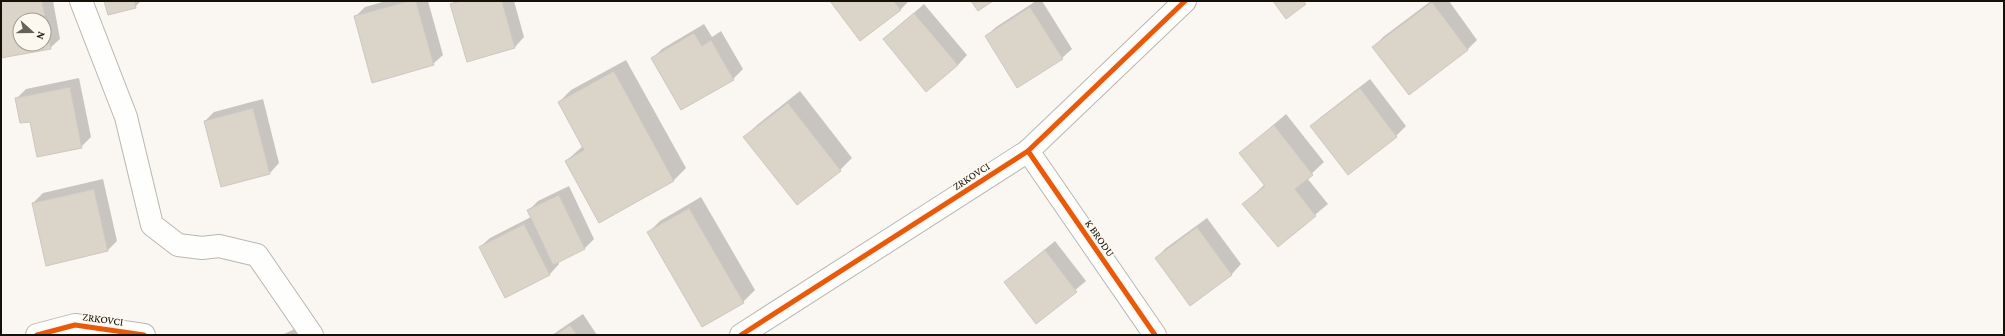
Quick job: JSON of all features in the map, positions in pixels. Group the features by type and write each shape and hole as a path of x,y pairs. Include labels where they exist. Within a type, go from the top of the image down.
{"street":[{"path":"81,1 126,117 152,225 178,245 202,248 219,246 257,255 312,335"},
{"name":"ZRKOVCI","path":"741,335 1028,151 1185,1"},
{"name":"K BRODU","path":"1028,151 1155,335"},
{"name":"ZRKOVCI","path":"37,335 76,325 144,335"}],"building":[{"path":"1,1 42,1 44,12 12,12 12,52 34,52 1,58"},
{"path":"104,1 134,1 136,8 108,15"},
{"path":"409,1 416,1 434,65 372,83 354,16"},
{"path":"461,1 502,1 515,48 467,62 450,4"},
{"path":"830,1 894,1 901,10 860,41"},
{"path":"971,1 993,1 978,11"},
{"path":"1273,1 1303,1 1306,4 1286,19"},
{"path":"1432,2 1468,50 1409,95 1372,47"},
{"path":"1030,7 1063,59 1017,88 985,36"},
{"path":"914,13 958,65 926,92 883,39"},
{"path":"694,33 702,46 711,40 734,80 681,110 651,58"},
{"path":"614,71 674,181 599,223 565,161 584,150 558,102"},
{"path":"70,87 82,148 37,157 30,122 20,123 15,98"},
{"path":"1360,88 1397,137 1348,175 1310,126"},
{"path":"788,103 841,171 797,205 743,137"},
{"path":"253,108 270,174 221,187 204,121"},
{"path":"1274,125 1313,175 1295,189 1316,216 1278,247 1242,204 1265,186 1239,153"},
{"path":"94,189 108,251 46,266 32,203"},
{"path":"559,195 585,249 553,265 527,210"},
{"path":"689,208 744,303 702,327 647,232"},
{"path":"524,224 550,275 505,298 479,247"},
{"path":"1197,227 1232,275 1190,306 1155,258"},
{"path":"1045,250 1077,292 1036,324 1004,282"},
{"path":"570,325 577,335 556,335"}],"cycle path":[{"path":"741,335 1028,151 1185,1"},
{"path":"1028,151 1155,335"},
{"path":"37,335 75,325 144,335"}]}
